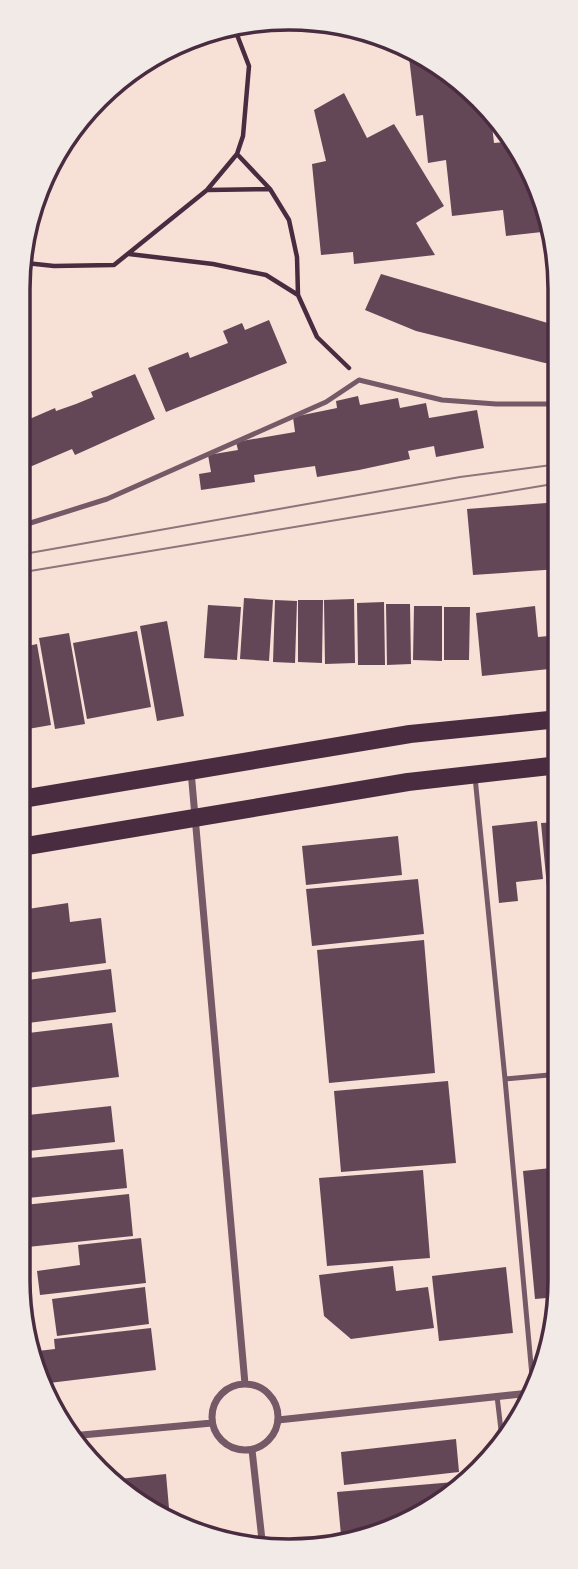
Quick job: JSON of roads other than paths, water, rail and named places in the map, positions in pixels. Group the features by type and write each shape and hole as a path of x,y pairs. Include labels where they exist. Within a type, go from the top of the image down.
{"main road":[{"path":"30,798 410,734 548,720"},
{"path":"30,846 408,782 548,766"}],"street":[{"path":"191,771 245,1384"},
{"path":"245,1384 256,1385 266,1391 273,1399 278,1420 270,1439 252,1450 241,1451 231,1448 216,1433 212,1423 213,1406 229,1388 245,1384"},
{"path":"278,1420 523,1394"},
{"path":"81,1435 212,1423"},
{"path":"252,1450 262,1538"}],"lane":[{"path":"30,522 107,499 326,402 359,380 433,398 470,403 548,404"},
{"path":"474,773 532,1371"},
{"path":"505,1079 548,1075"},
{"path":"497,1396 501,1430"}],"tram line":[{"path":"30,553 460,477 548,465"},
{"path":"30,571 548,485"}]}
